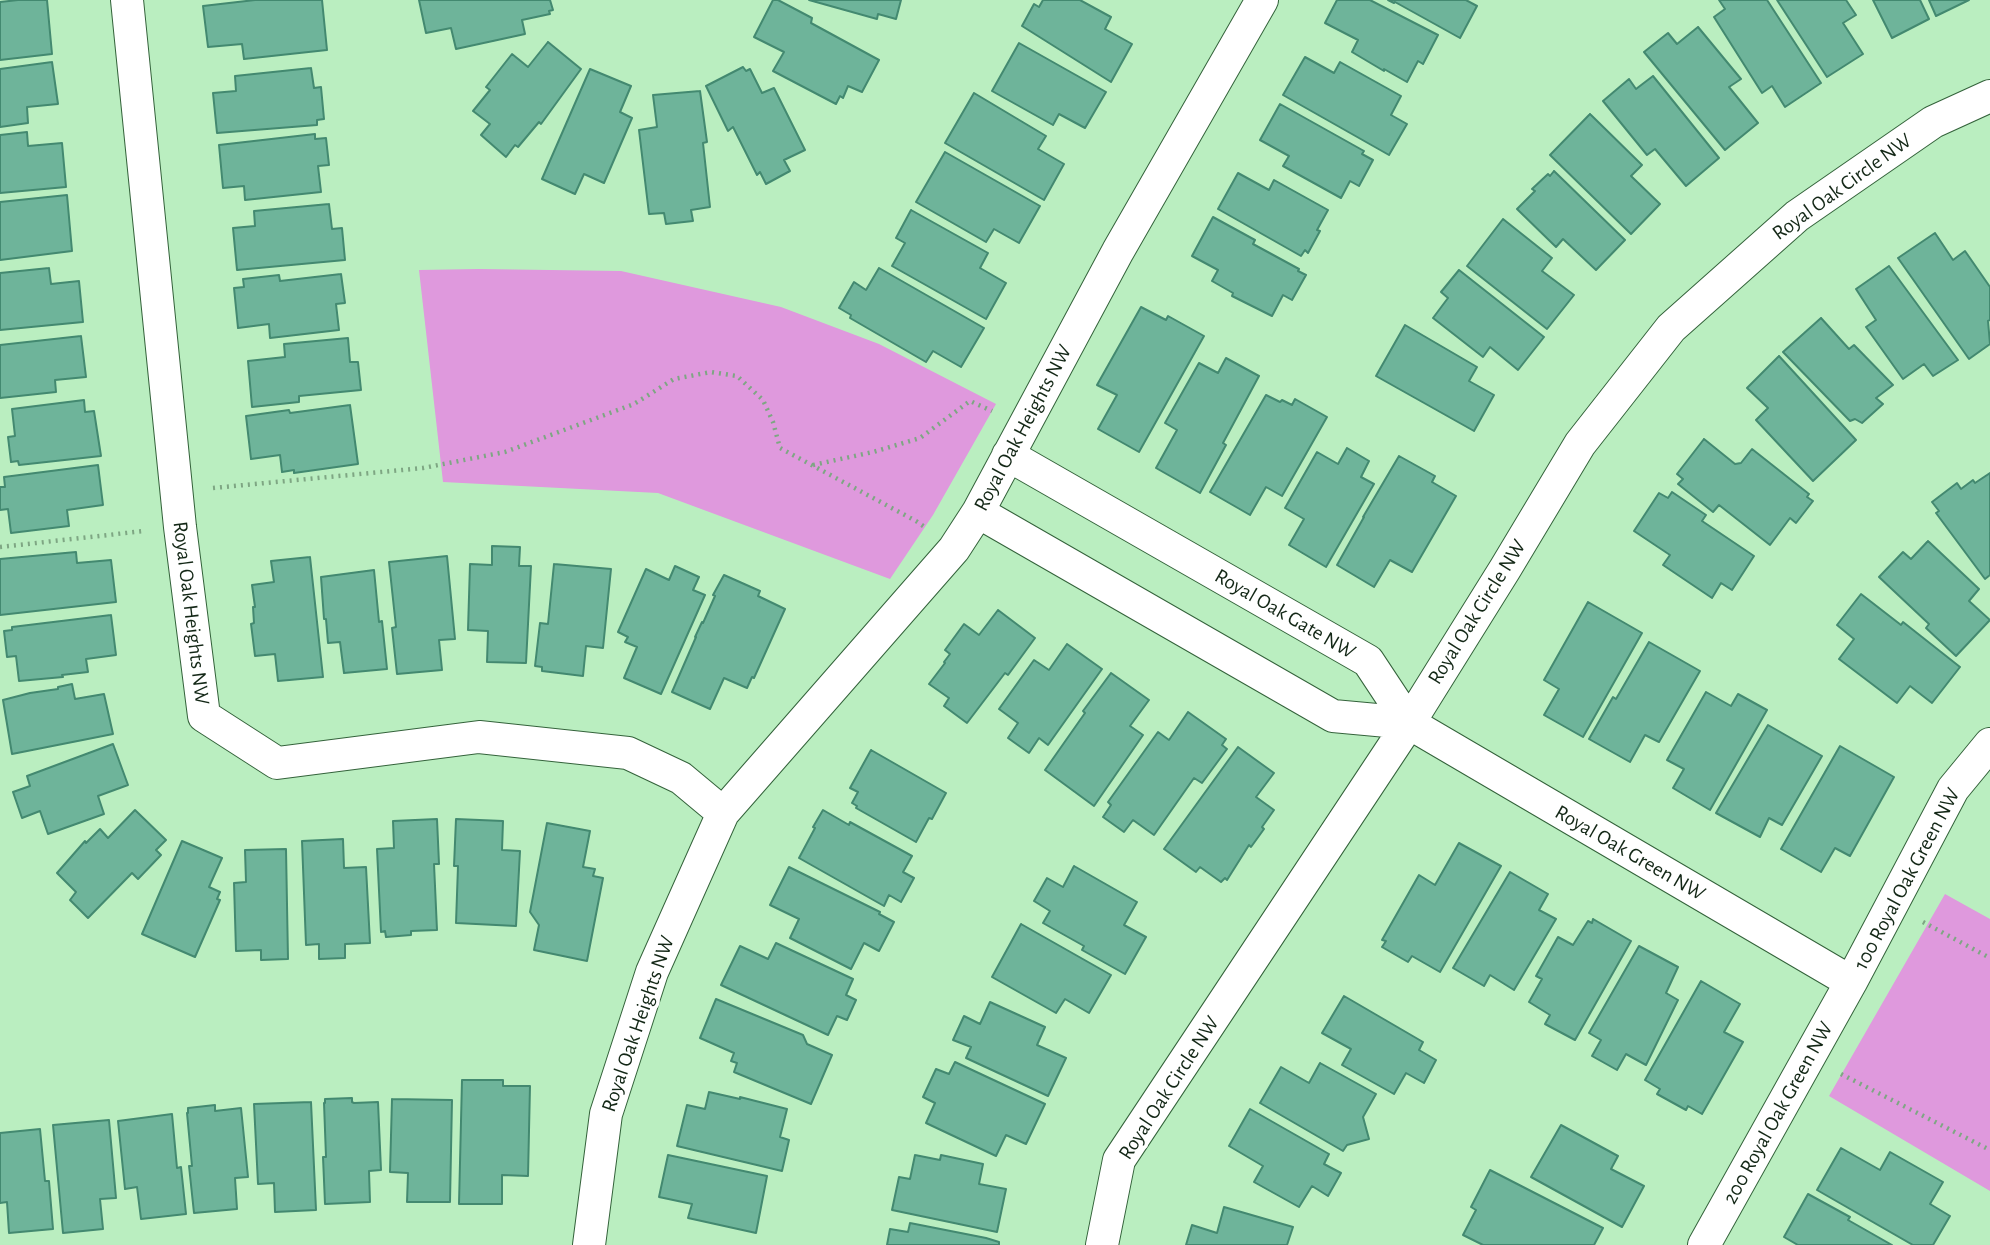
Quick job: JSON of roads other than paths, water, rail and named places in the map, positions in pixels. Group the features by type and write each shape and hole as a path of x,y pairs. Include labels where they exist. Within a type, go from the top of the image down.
{"street":[{"name":"Royal Oak Heights NW","path":"127,0 180,527 204,716 277,763 479,737 628,753 681,778 723,813"},
{"name":"Royal Oak Heights NW","path":"589,1245 606,1114 652,972 723,813 954,549 978,512 1118,251 1262,0"},
{"name":"Royal Oak Circle NW","path":"1102,1245 1119,1160 1409,723 1580,444 1671,328 1797,216 1933,122 1990,96"},
{"name":"Royal Oak Gate NW","path":"1008,455 1368,661 1409,723"},
{"path":"978,512 1333,716 1409,723"},
{"name":"Royal Oak Green NW","path":"1409,723 1851,982"},
{"name":"100 Royal Oak Green NW","path":"1851,982 1953,789 1990,744"},
{"name":"200 Royal Oak Green NW","path":"1704,1245 1851,982"}]}
